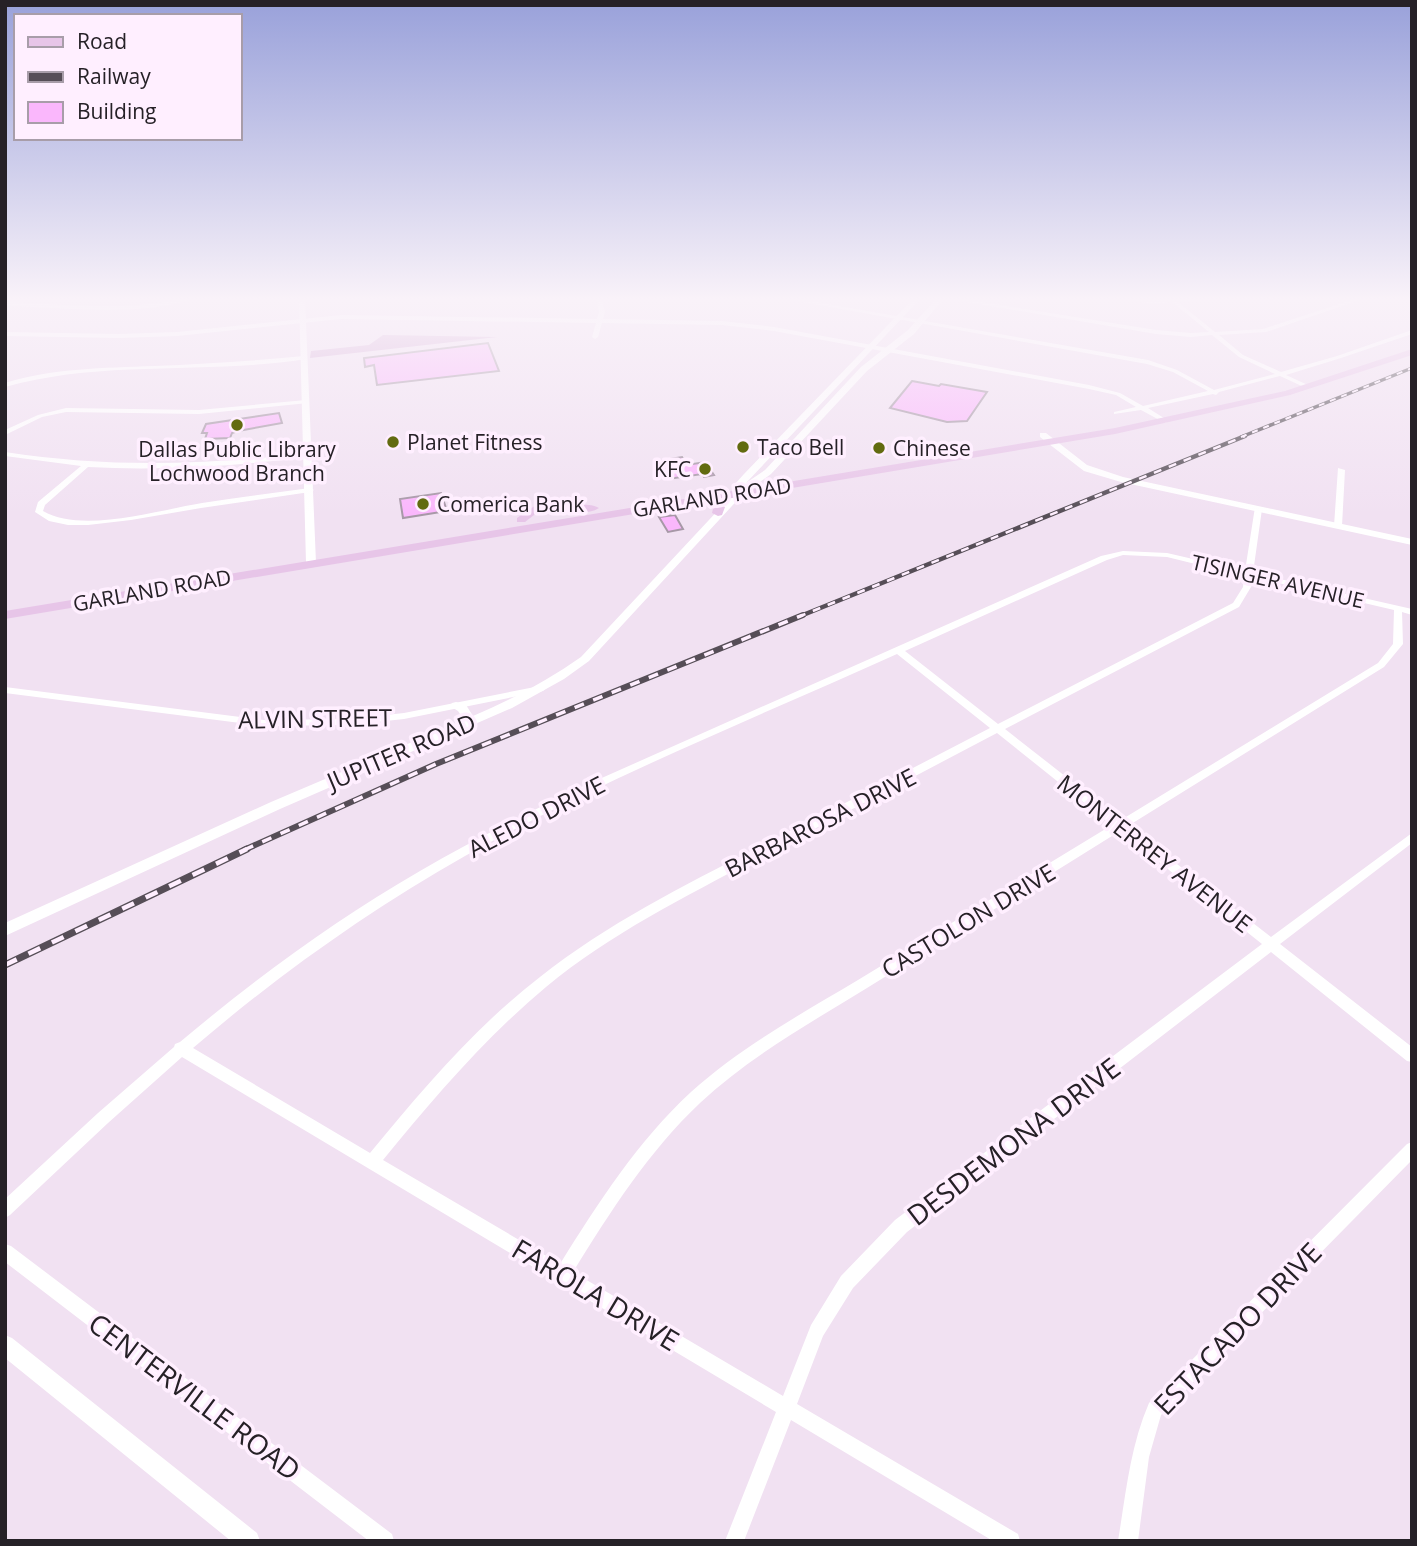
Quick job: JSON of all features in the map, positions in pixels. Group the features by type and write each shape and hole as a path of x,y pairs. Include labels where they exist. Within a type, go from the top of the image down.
{"main road":[{"name":"JUPITER ROAD","path":"740,488 849,370"},
{"path":"757,481 865,370"},
{"name":"GARLAND ROAD","path":"1160,418 1332,370"},
{"name":"GARLAND ROAD","path":"312,559 593,508 740,488 1160,418 1308,387 1358,370"},
{"path":"841,378 855,379"},
{"path":"792,429 808,429"},
{"name":"GARLAND ROAD","path":"5,615 114,592 698,499 757,481 875,466"},
{"path":"698,499 717,506 720,510 718,513"},
{"path":"521,520 545,503 561,508 593,508"},
{"name":"GARLAND ROAD","path":"5,605 114,592"}],"street":[{"path":"5,385 62,371 84,370"},
{"path":"305,370 312,559"},
{"path":"999,370 1118,394 1160,418"},
{"path":"1173,370 1216,393"},
{"path":"1270,370 1308,387"},
{"path":"1116,414 1216,393 1302,370"},
{"path":"5,433 40,416 66,410 199,412 306,402"},
{"path":"1047,438 1090,472 1116,481 1412,542"},
{"path":"5,454 85,466 178,468 308,455"},
{"path":"85,466 41,504 38,512 45,518 68,522 132,520 183,508 310,489"},
{"path":"1338,526 1341,470"},
{"name":"JUPITER ROAD","path":"5,930 214,831 541,689 586,659 740,488"},
{"name":"BARBAROSA DRIVE","path":"372,1162 486,1032 569,962 611,933 679,894 1225,611 1242,596 1249,574 1258,509"},
{"name":"TISINGER AVENUE","path":"1143,552 1412,612"},
{"name":"ALEDO DRIVE","path":"5,1210 116,1104 180,1048 261,985 370,908 496,834 585,789 1104,558 1143,552"},
{"name":"CASTOLON DRIVE","path":"563,1274 605,1205 633,1167 696,1097 726,1073 773,1039 1381,665 1398,644 1398,609"},
{"name":"MONTERREY AVENUE","path":"898,650 1412,1056"},
{"name":"ALVIN STREET","path":"5,690 264,723 349,722 422,713 541,689"},
{"path":"456,706 455,711 466,723"},
{"name":"DESDEMONA DRIVE","path":"734,1541 817,1331 847,1282 873,1253 901,1226 1412,837"},
{"name":"FAROLA DRIVE","path":"180,1048 1011,1541"},
{"name":"ESTACADO DRIVE","path":"1128,1541 1144,1442 1155,1409 1412,1149"},
{"name":"CENTERVILLE ROAD","path":"5,1252 385,1541"},
{"path":"5,1345 249,1541"}],"building":[{"path":"375,370 499,371 377,385"},
{"path":"912,381 987,392 967,421 947,422 890,408"},
{"name":"Dallas Public Library Lochwood Branch","path":"279,413 282,423 238,431 232,433 230,438 205,439 207,433 202,433 206,424"},
{"path":"682,457 687,465 705,462 714,475 668,479 657,461"},
{"name":"Comerica Bank","path":"441,493 447,511 403,518 400,499"},
{"path":"675,515 683,529 668,532 659,517"}],"railway":[{"path":"1241,437 1407,370"},
{"path":"798,617 1245,436"},
{"path":"244,850 436,764 803,615"},
{"path":"5,965 247,849"}],"place":[{"name":"Dallas Public Library Lochwood Branch","path":"237,425"},
{"name":"Planet Fitness","path":"393,442"},
{"name":"Taco Bell","path":"743,447"},
{"name":"Chinese","path":"879,448"},
{"name":"KFC","path":"705,469"},
{"name":"Comerica Bank","path":"423,504"}]}
